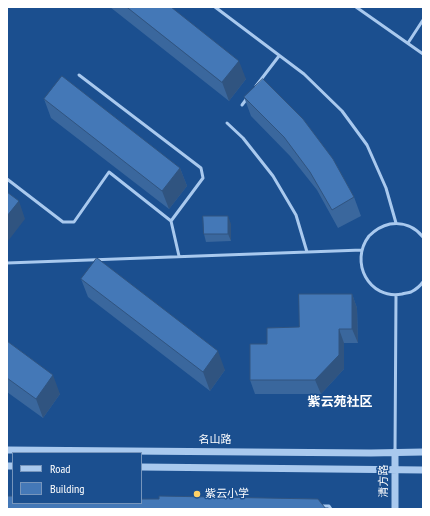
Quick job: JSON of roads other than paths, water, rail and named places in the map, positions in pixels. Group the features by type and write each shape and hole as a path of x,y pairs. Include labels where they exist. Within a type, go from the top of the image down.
{"street":[{"name":"名山路","path":"7,450 423,452"},
{"name":"清方路","path":"395,452 395,509"},
{"path":"142,467 395,471 423,470"}],"lane":[{"path":"216,7 304,74 342,111 367,145 386,188 396,223"},
{"path":"356,7 423,54"},
{"path":"408,43 423,20"},
{"path":"256,87 279,56"},
{"path":"78,75 201,168 203,178 171,221"},
{"path":"242,105 252,93"},
{"path":"227,123 243,138 273,176 296,215 307,252"},
{"path":"7,179 63,222 74,222 109,172 171,221 179,256"},
{"path":"423,236 408,226 396,223 384,225 373,232 364,243 360,257 362,271 370,283 381,292 396,295 410,292 423,282"},
{"path":"7,263 362,250"},
{"path":"395,452 396,295"},
{"path":"321,506 329,506 331,509"}],"place":[{"name":"紫云小学","path":"197,494"}],"district":[{"name":"紫云苑社区","path":"340,402"}]}
